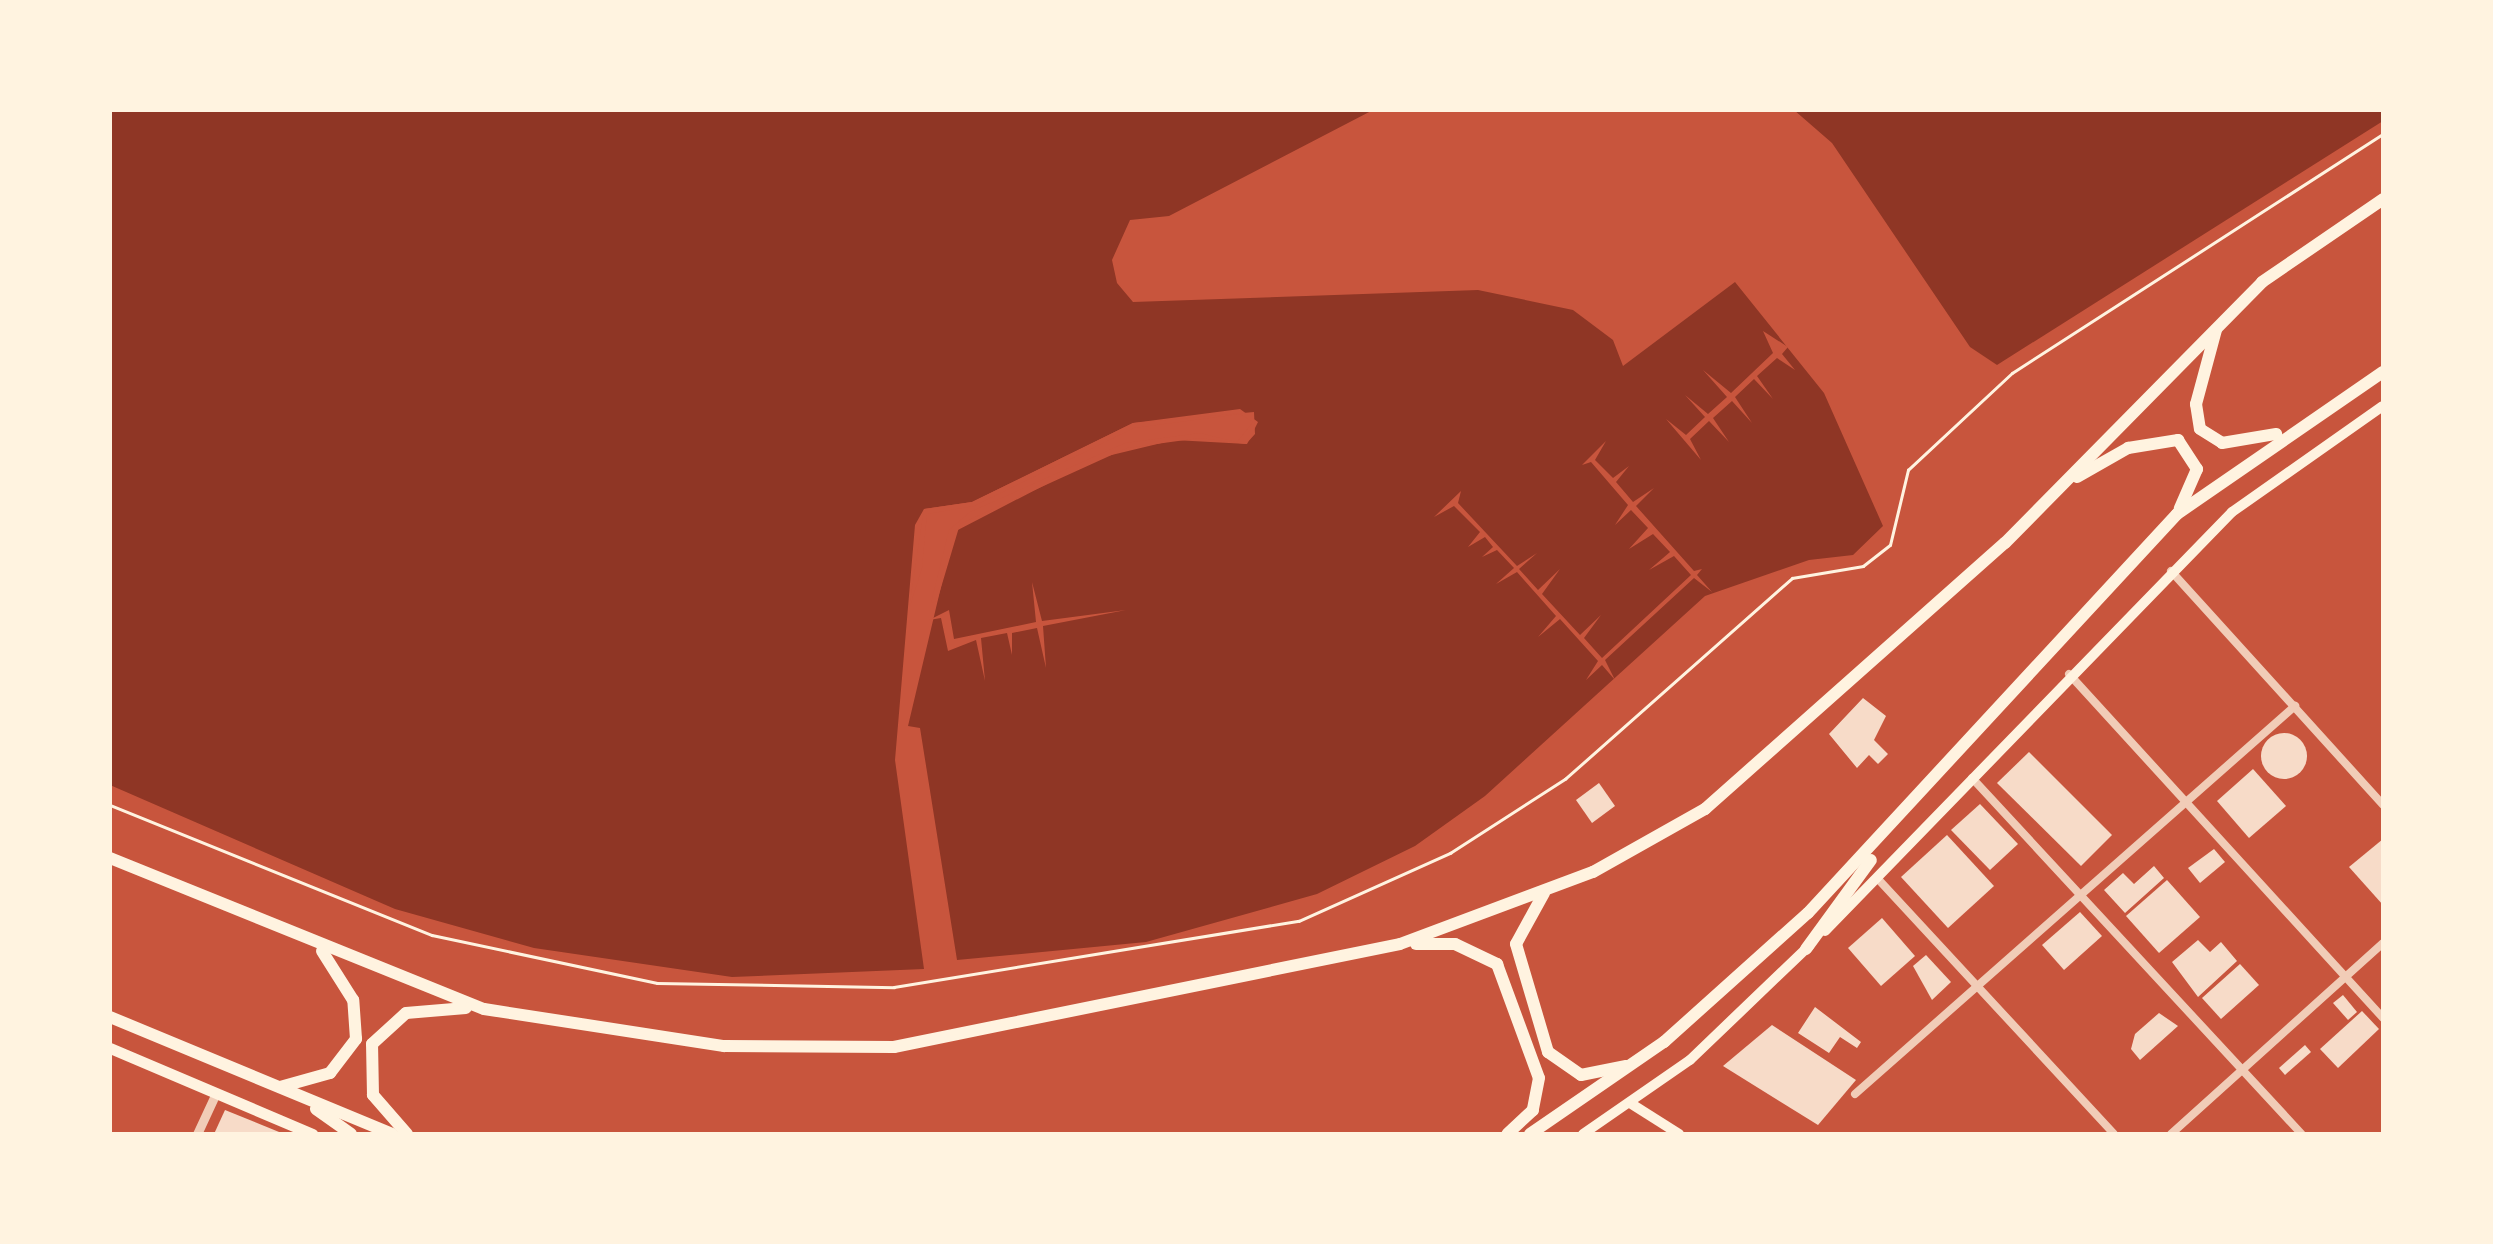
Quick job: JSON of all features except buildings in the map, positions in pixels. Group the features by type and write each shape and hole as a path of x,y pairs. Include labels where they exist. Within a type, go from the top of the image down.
{"highway":[{"path":"407,1134 370,1088 376,1037 417,1010 484,1010 664,1041 894,1047 1400,944 1545,891 1638,849 1770,759 2060,488 2293,254 2383,199"},
{"path":"2217,328 2196,404 2200,429 2222,443 2284,432"},
{"path":"1530,1134 1636,1063 1742,975 1907,814 2177,514 2284,432 2383,372"},
{"path":"2060,488 2128,448 2178,440 2197,469 2177,514"},
{"path":"1806,949 1907,814"},
{"path":"110,858 322,951 484,1010"},
{"path":"1545,891 1516,944 1548,1052 1581,1075 1636,1063"},
{"path":"1400,944 1455,944 1497,964 1539,1078 1533,1110 1507,1134"},
{"path":"277,1088 330,1074 356,1039 353,1000 322,951"},
{"path":"110,1016 392,1134"},
{"path":"298,1096 351,1134"}],"main road":[{"path":"1583,1134 1720,1034 1878,879 2069,674 2232,512 2383,406"},
{"path":"110,1048 313,1134"},
{"path":"1630,1103 1679,1134"}],"street":[{"path":"2172,571 2383,805"},
{"path":"2069,674 2383,1018"},
{"path":"1855,1094 2086,896 2295,706"},
{"path":"1972,778 2086,896 2302,1134"},
{"path":"1878,879 2114,1134"},
{"path":"2171,1134 2383,943"},
{"path":"197,1134 216,1093"}],"path":[{"path":"110,805 432,934 658,983 894,987 1299,921 1450,853 1565,779 1792,578 1863,566 1890,546 1908,470 2012,373 2383,134"}],"shaded area":[{"path":"110,110 1373,110 1169,216 1130,220 1112,260 1117,283 1133,302 1478,290 1573,310 1613,340 1623,366 1735,282 1824,393 1883,526 1853,555 1809,560 1705,596 1485,796 1415,846 1317,894 1146,942 957,960 920,728 908,726 954,532 1095,459 1174,440 1247,444 1258,422 1240,409 1133,423 972,502 924,509 915,525 895,760 924,969 732,977 534,948 395,909 110,785"},
{"path":"1794,110 2383,110 2383,121 1997,365 1970,347 1832,143"}],"pier":[{"path":"1763,331 1788,347 1782,354 1795,370 1777,358 1757,376 1773,399 1754,379 1735,397 1752,423 1732,401 1713,418 1729,442 1709,421 1690,439 1701,460 1666,419 1686,435 1705,417 1685,395 1708,414 1727,397 1703,370 1731,393 1773,353"},
{"path":"1254,412 1255,434 1246,444 1200,438 1127,448 960,524 937,601 931,603 949,530 970,512 1125,443 1200,433 1237,442 1253,422 1240,414 1134,428 974,506 927,514 922,568 909,609 924,509 972,502 1133,423"},
{"path":"1606,441 1595,460 1613,478 1629,466 1616,482 1633,502 1654,488 1636,506 1694,571 1702,569 1697,575 1712,592 1694,578 1605,660 1615,680 1602,665 1586,680 1598,661 1560,619 1538,637 1556,616 1517,572 1496,584 1514,568 1497,550 1482,557 1493,547 1485,537 1468,547 1480,532 1454,506 1434,517 1461,491 1458,503 1517,566 1537,553 1519,569 1538,590 1560,569 1542,594 1580,635 1601,615 1584,638 1602,658 1691,575 1674,556 1649,570 1670,552 1653,534 1629,549 1648,528 1631,510 1615,525 1628,505 1591,462 1582,465"},
{"path":"1032,582 1042,621 1126,610 1043,626 1046,668 1037,628 1012,633 1012,655 1007,633 981,638 985,681 976,640 948,651 941,618 929,620 949,610 954,639 1036,622"}]}
